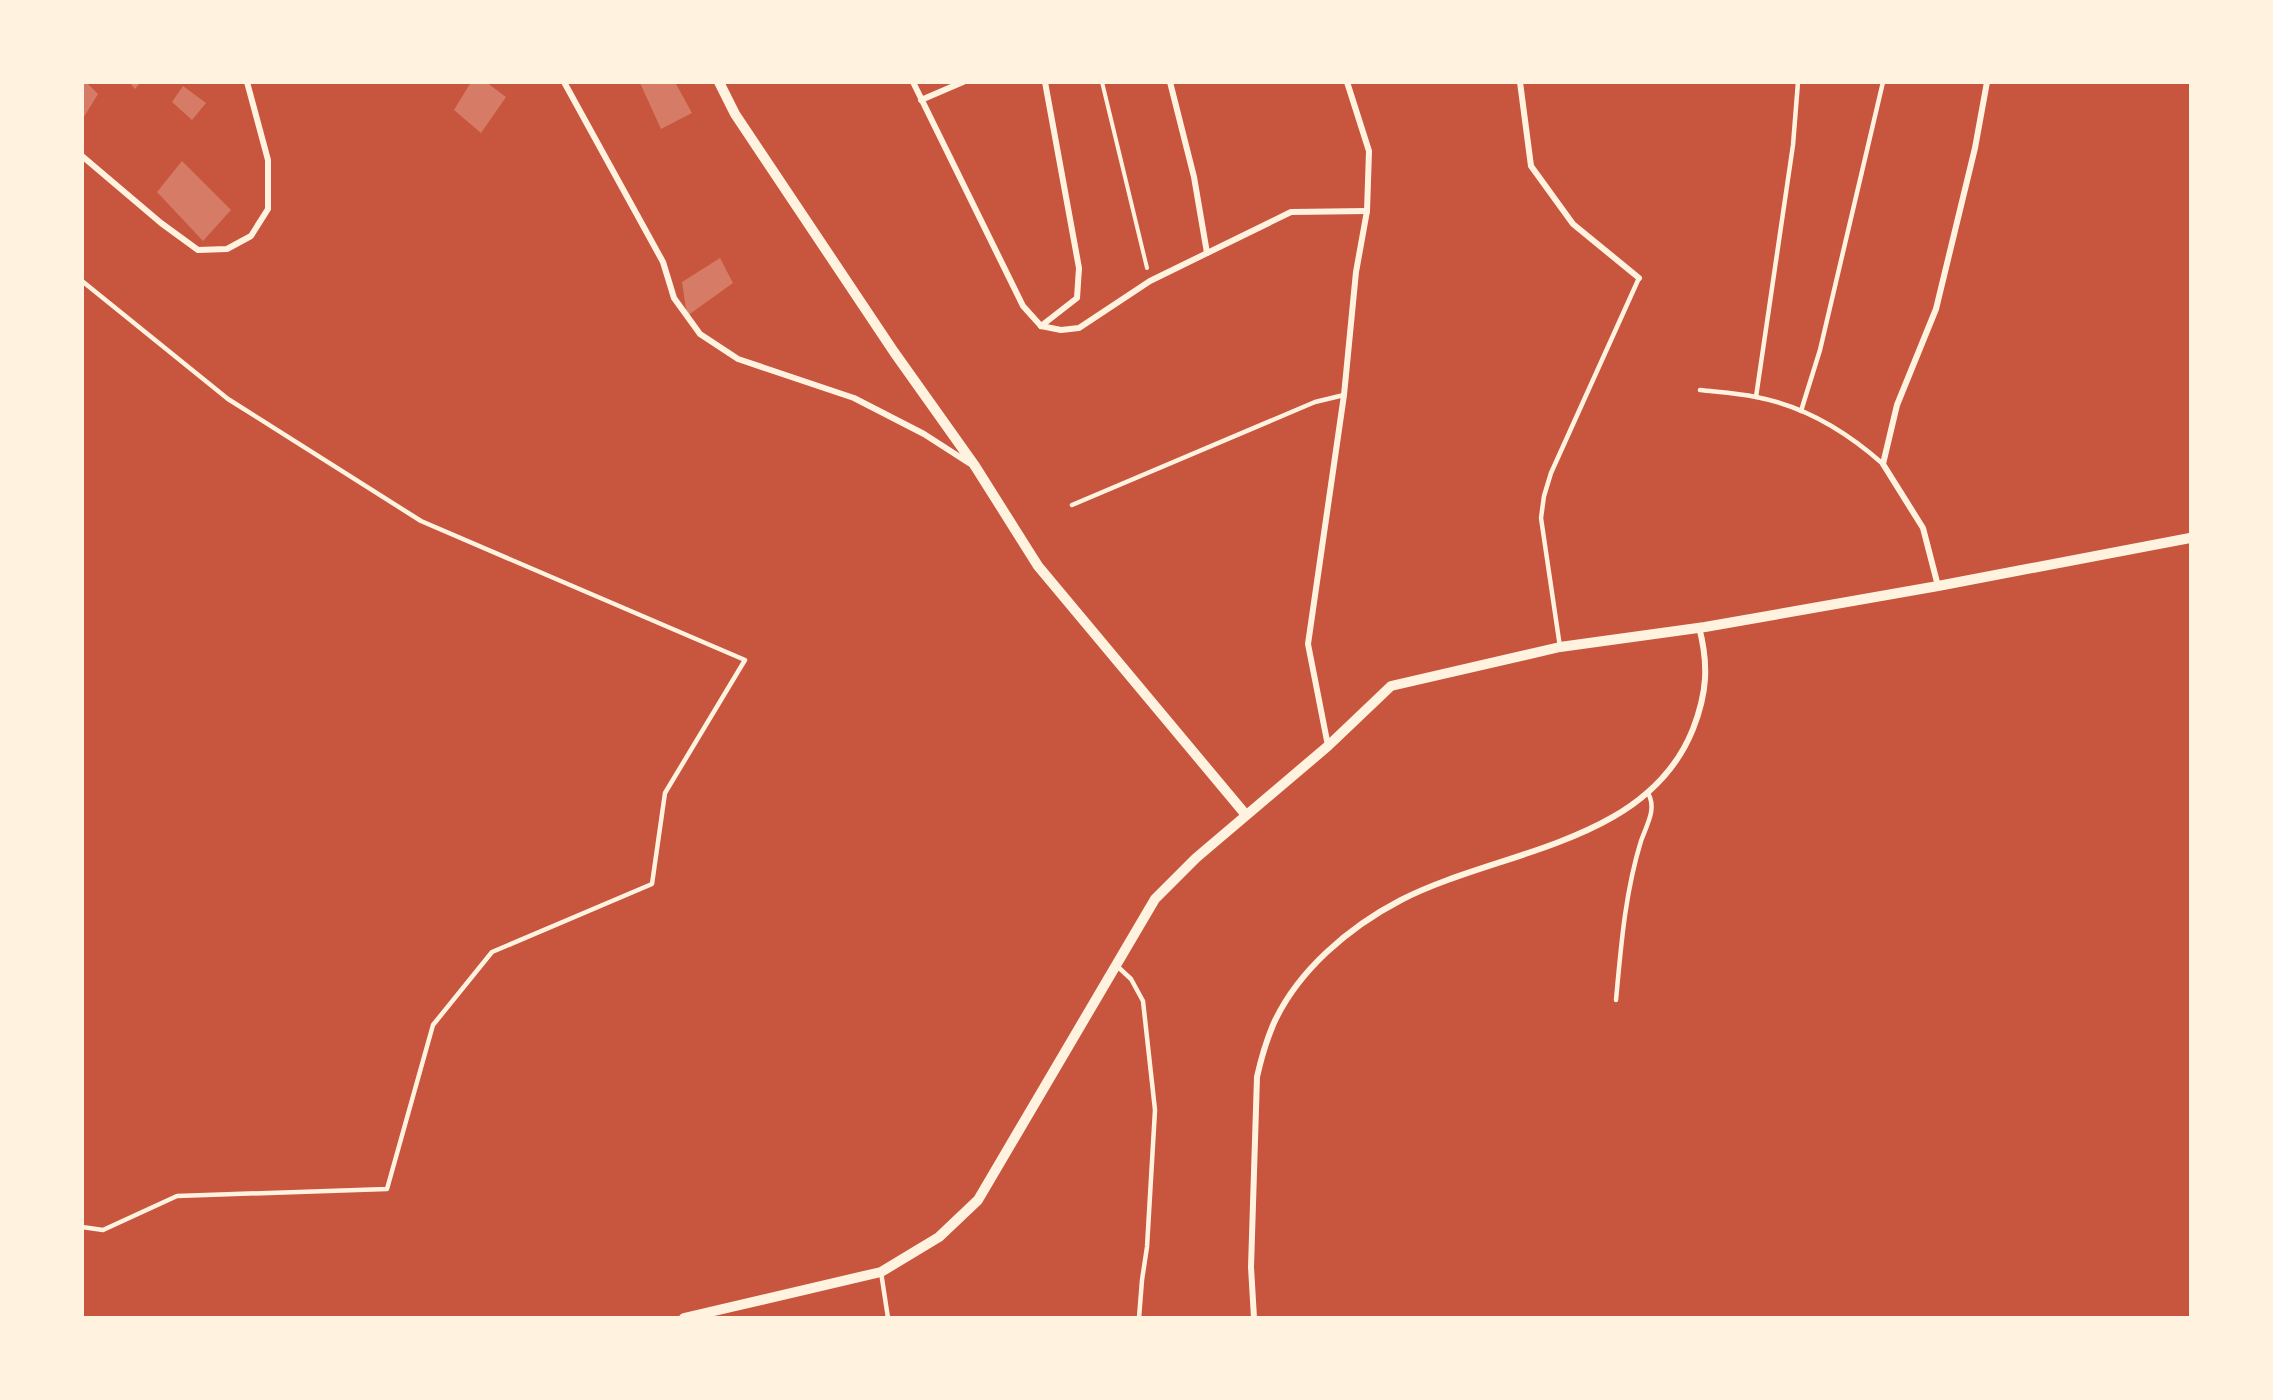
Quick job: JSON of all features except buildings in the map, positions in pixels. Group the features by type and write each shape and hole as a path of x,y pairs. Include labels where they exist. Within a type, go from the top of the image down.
{"street":[{"path":"564,82 663,262 674,298 700,334 738,359 854,398 924,434 975,466"},
{"path":"719,82 735,114 894,352 975,466 1038,566 1246,815"},
{"path":"913,82 1023,306 1041,326 1061,330 1079,328 1150,281 1291,212 1367,211"},
{"path":"921,100 963,82"},
{"path":"1041,326 1077,298 1079,268 1045,82"},
{"path":"1170,82 1194,177 1207,253"},
{"path":"1328,746 1308,644 1344,395 1356,272 1367,211 1369,152 1347,82"},
{"path":"1520,82 1531,166 1573,224 1639,278"},
{"path":"1938,586 1923,528 1883,464 1898,405 1936,309 1987,82"},
{"path":"82,156 161,223 198,250 227,249 250,236 268,209 268,160 248,83"},
{"path":"684,1317 881,1272 939,1237 978,1200 1155,899 1196,858 1328,746 1391,686 1560,647 1698,627 1938,586 2190,538"},
{"path":"1254,1317 1251,1267 1257,1077 1274,1023 1294,990 1333,947 1359,926 1400,901 1428,888 1555,844 1622,812 1648,793 1668,771 1688,741 1700,711 1706,681 1705,650 1698,627"}],"lane":[{"path":"1756,397 1793,145 1798,82"},
{"path":"1801,411 1823,339 1883,82"},
{"path":"1560,647 1541,518 1544,496 1551,472 1639,278"},
{"path":"82,281 228,399 421,521 745,660 665,793 652,884 492,952 433,1026 387,1189 177,1196 103,1230 82,1227"},
{"path":"1700,390 1756,397 1801,411 1844,433 1883,464"},
{"path":"1072,505 1315,402 1344,395"},
{"path":"1616,1000 1628,892 1633,867 1653,810 1648,793"},
{"path":"1115,964 1131,979 1143,1001 1155,1110 1147,1247 1139,1317"},
{"path":"881,1272 888,1317"}],"path":[{"path":"1102,82 1150,281"}]}
